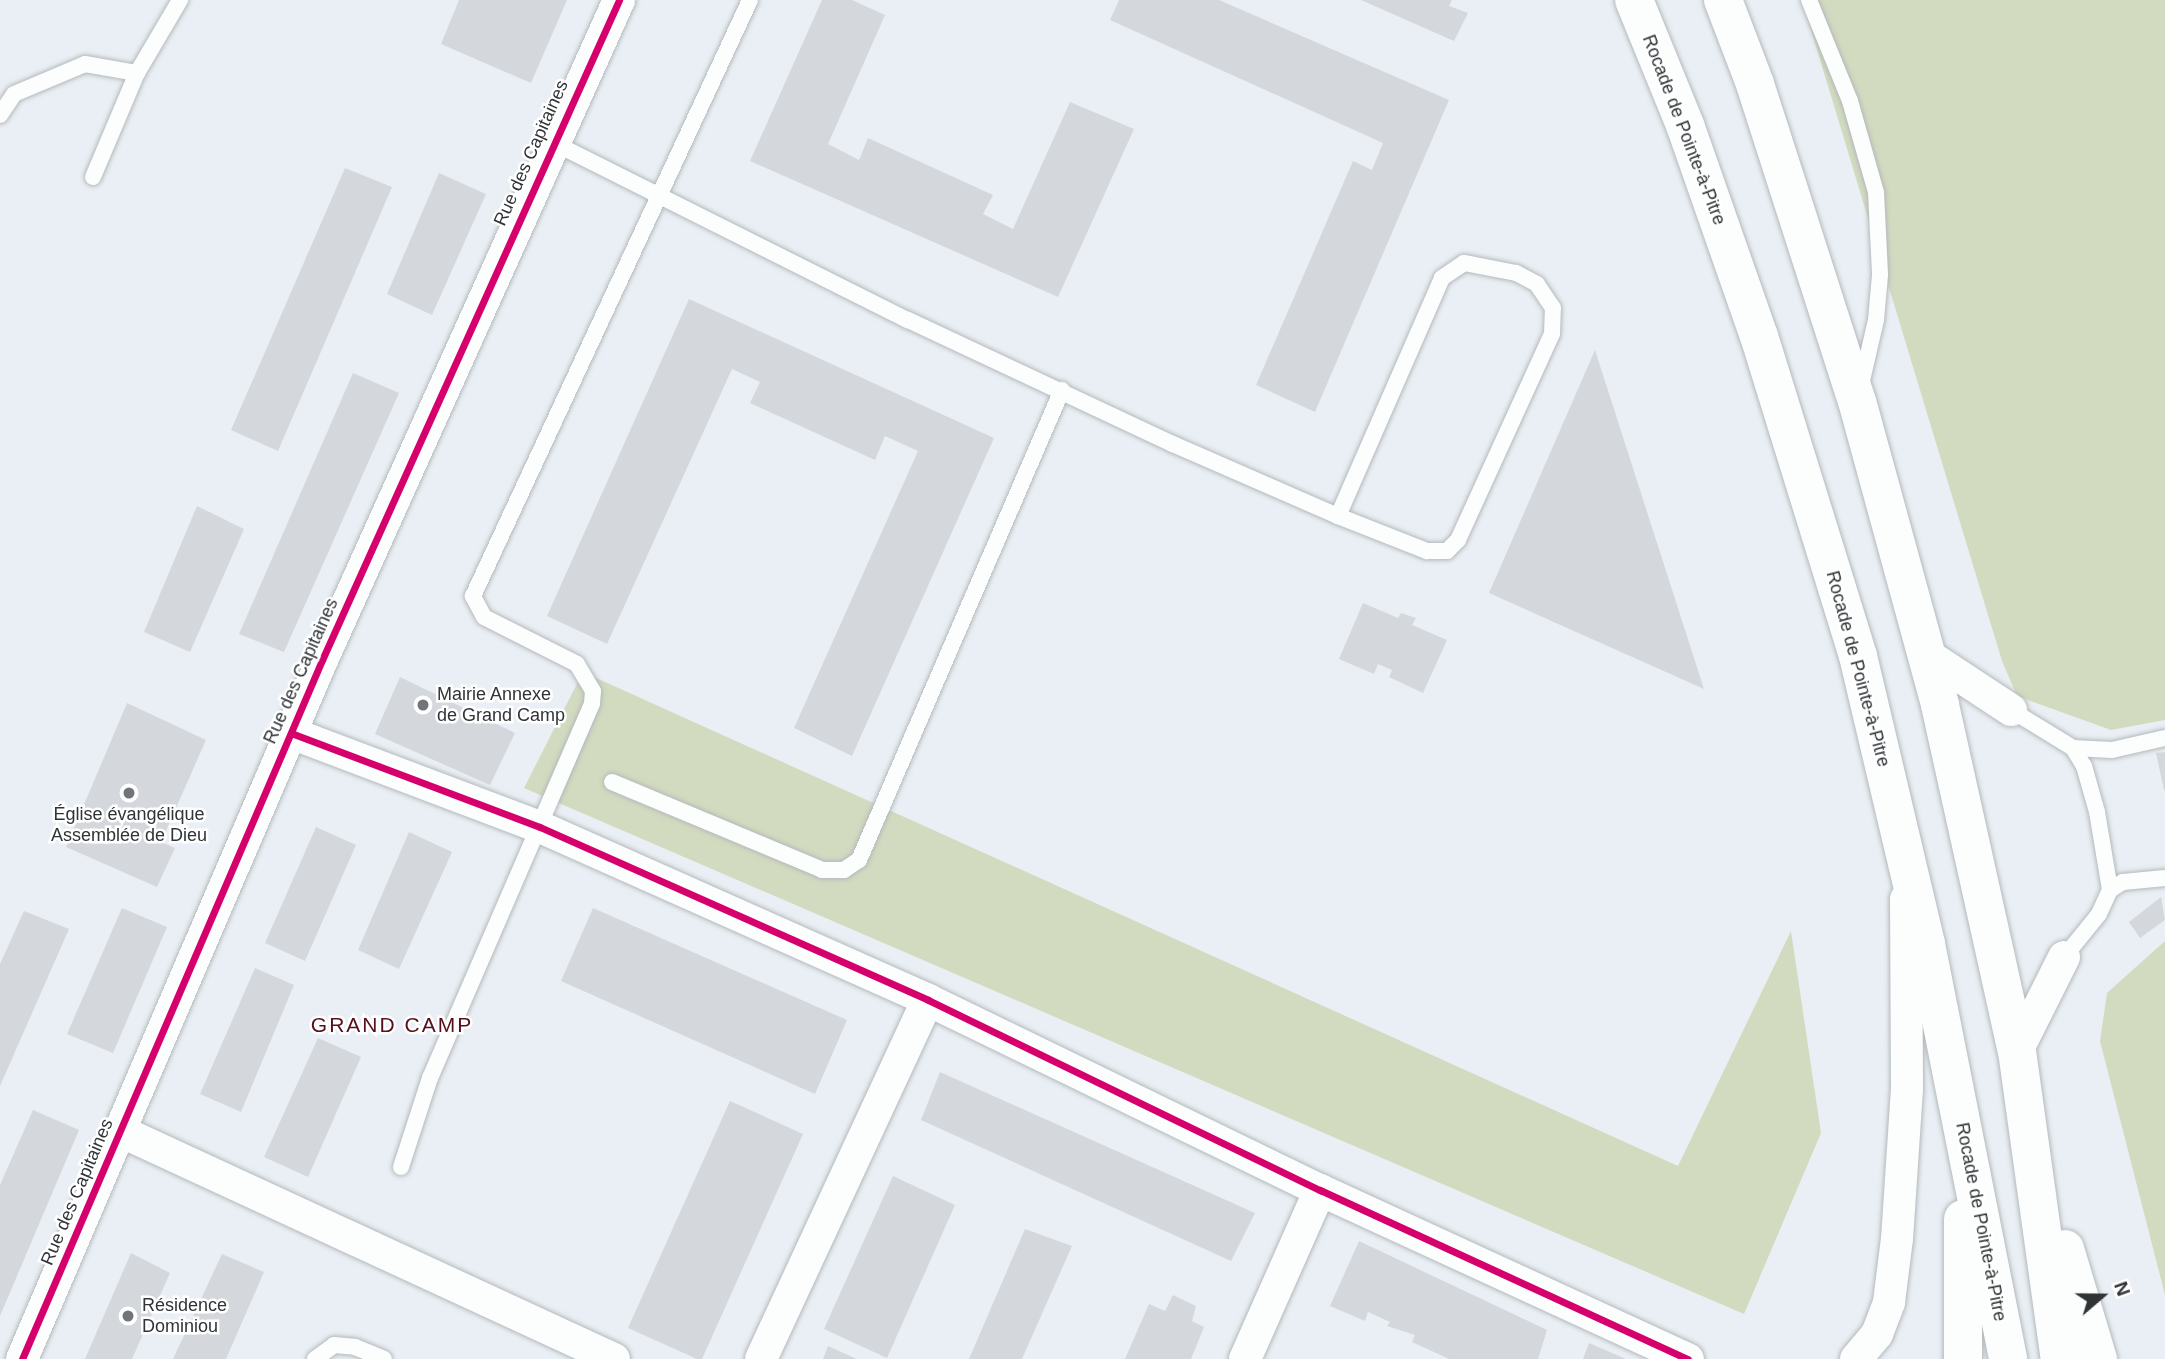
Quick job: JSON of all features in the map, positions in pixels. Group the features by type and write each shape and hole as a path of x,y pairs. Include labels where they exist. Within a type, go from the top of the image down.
{"highway":[{"name":"Rocade de Pointe-à-Pitre","path":"1634,0 1685,125 1759,335 1858,656 1905,856 1961,1119 2008,1359"},
{"path":"1723,0 1755,84 1857,401 1926,654 2017,1051 2033,1143 2060,1359"},
{"path":"1961,1119 1963,1359"},
{"path":"2033,1143 2098,1359"}],"street":[{"name":"Rue des Capitaines","path":"22,1359 290,733 552,142 618,0"},
{"path":"1926,654 2011,710"},
{"path":"290,733 540,827 928,1000 1320,1190 1688,1359"},
{"path":"1856,1359 1877,1334 1889,1302 1897,1239 1907,1090 1905,856"},
{"path":"2017,1051 2064,957"},
{"path":"761,1359 928,1000"},
{"path":"120,1131 614,1359"},
{"path":"1245,1359 1320,1190"}],"lane":[{"path":"93,177 136,73 180,0"},
{"path":"401,1167 430,1078 540,827 593,691 578,664 484,617 474,596 750,0"},
{"path":"1809,0 1850,101 1876,192 1880,264 1876,320 1857,401"},
{"path":"0,115 14,94 85,64 136,73"},
{"path":"552,142 908,320 1338,516 1427,551 1447,551 1458,540 1552,334 1553,308 1537,284 1516,273 1473,263 1464,263 1442,278 1338,516"},
{"path":"612,782 822,870 844,870 859,860 1062,390"},
{"path":"2011,710 2073,748 2084,766 2097,812 2110,890"},
{"path":"2073,748 2112,750 2165,738"},
{"path":"2064,957 2099,914 2110,890 2123,882 2165,878"},
{"path":"315,1359 334,1346 355,1347 384,1359"}],"green space":[{"path":"1802,0 2165,0 2165,720 2111,730 2017,696 2002,661"},
{"path":"583,672 1678,1166 1791,931 1821,1133 1744,1314 524,788"},
{"path":"2165,941 2165,1295 2100,1041 2107,993"}],"building":[{"path":"459,0 567,0 531,83 441,44"},
{"path":"822,0 852,0 885,15 828,144 859,160 868,138 993,195 983,214 1013,229 1070,102 1134,129 1058,297 750,161"},
{"path":"1119,0 1219,0 1449,100 1315,412 1256,385 1353,161 1372,170 1383,143 1110,20"},
{"path":"1361,0 1452,0 1449,6 1468,13 1454,41"},
{"path":"345,168 392,187 278,451 231,430"},
{"path":"439,173 486,194 432,315 387,294"},
{"path":"689,299 994,438 852,756 794,728 918,451 885,436 875,460 750,403 760,382 732,369 607,644 547,616"},
{"path":"1595,350 1704,689 1489,593"},
{"path":"353,373 399,393 284,652 239,634"},
{"path":"197,506 244,529 190,652 144,632"},
{"path":"1363,603 1398,618 1401,613 1416,618 1412,625 1447,640 1423,693 1389,677 1392,670 1378,664 1374,674 1339,659"},
{"name":"Mairie Annexe de Grand Camp","path":"400,677 515,733 490,785 375,734"},
{"name":"Église évangélique Assemblée de Dieu","path":"127,703 206,740 161,842 175,848 157,887 66,847"},
{"path":"2165,752 2165,790 2164,790 2156,753"},
{"path":"316,827 356,845 305,961 265,943"},
{"path":"409,832 452,852 399,969 358,950"},
{"path":"2161,897 2165,920 2140,938 2129,922"},
{"path":"122,908 167,927 113,1053 67,1034"},
{"path":"593,908 847,1020 815,1094 561,981"},
{"path":"24,911 69,929 0,1086 0,964"},
{"path":"255,968 294,985 241,1112 200,1094"},
{"path":"318,1038 361,1057 308,1177 264,1157"},
{"path":"940,1072 1255,1213 1231,1261 921,1120"},
{"path":"730,1101 803,1134 702,1359 697,1359 628,1328"},
{"path":"33,1110 79,1130 0,1316 0,1185"},
{"path":"893,1176 955,1205 887,1358 824,1329"},
{"path":"1025,1229 1072,1246 1022,1359 969,1359"},
{"path":"1359,1241 1547,1330 1538,1359 1449,1359 1412,1342 1415,1335 1387,1326 1390,1322 1368,1312 1365,1321 1330,1306"},
{"name":"Résidence Dominiou","path":"131,1253 170,1273 132,1359 85,1359"},
{"path":"222,1254 264,1272 226,1359 173,1359"},
{"path":"1173,1295 1196,1306 1192,1321 1204,1327 1191,1359 1125,1359 1149,1304 1165,1311"},
{"path":"1589,1343 1626,1359 1583,1359"},
{"path":"828,1346 857,1359 823,1359"}],"cycle path":[{"path":"22,1359 322,660 619,0"},
{"path":"291,733 540,827 928,1000 1320,1190 1688,1359"}],"place":[{"name":"Mairie Annexe de Grand Camp","path":"423,705"},
{"name":"Église évangélique Assemblée de Dieu","path":"129,793"},
{"name":"Résidence Dominiou","path":"128,1316"}],"district":[{"name":"GRAND CAMP","path":"392,1025"}]}
